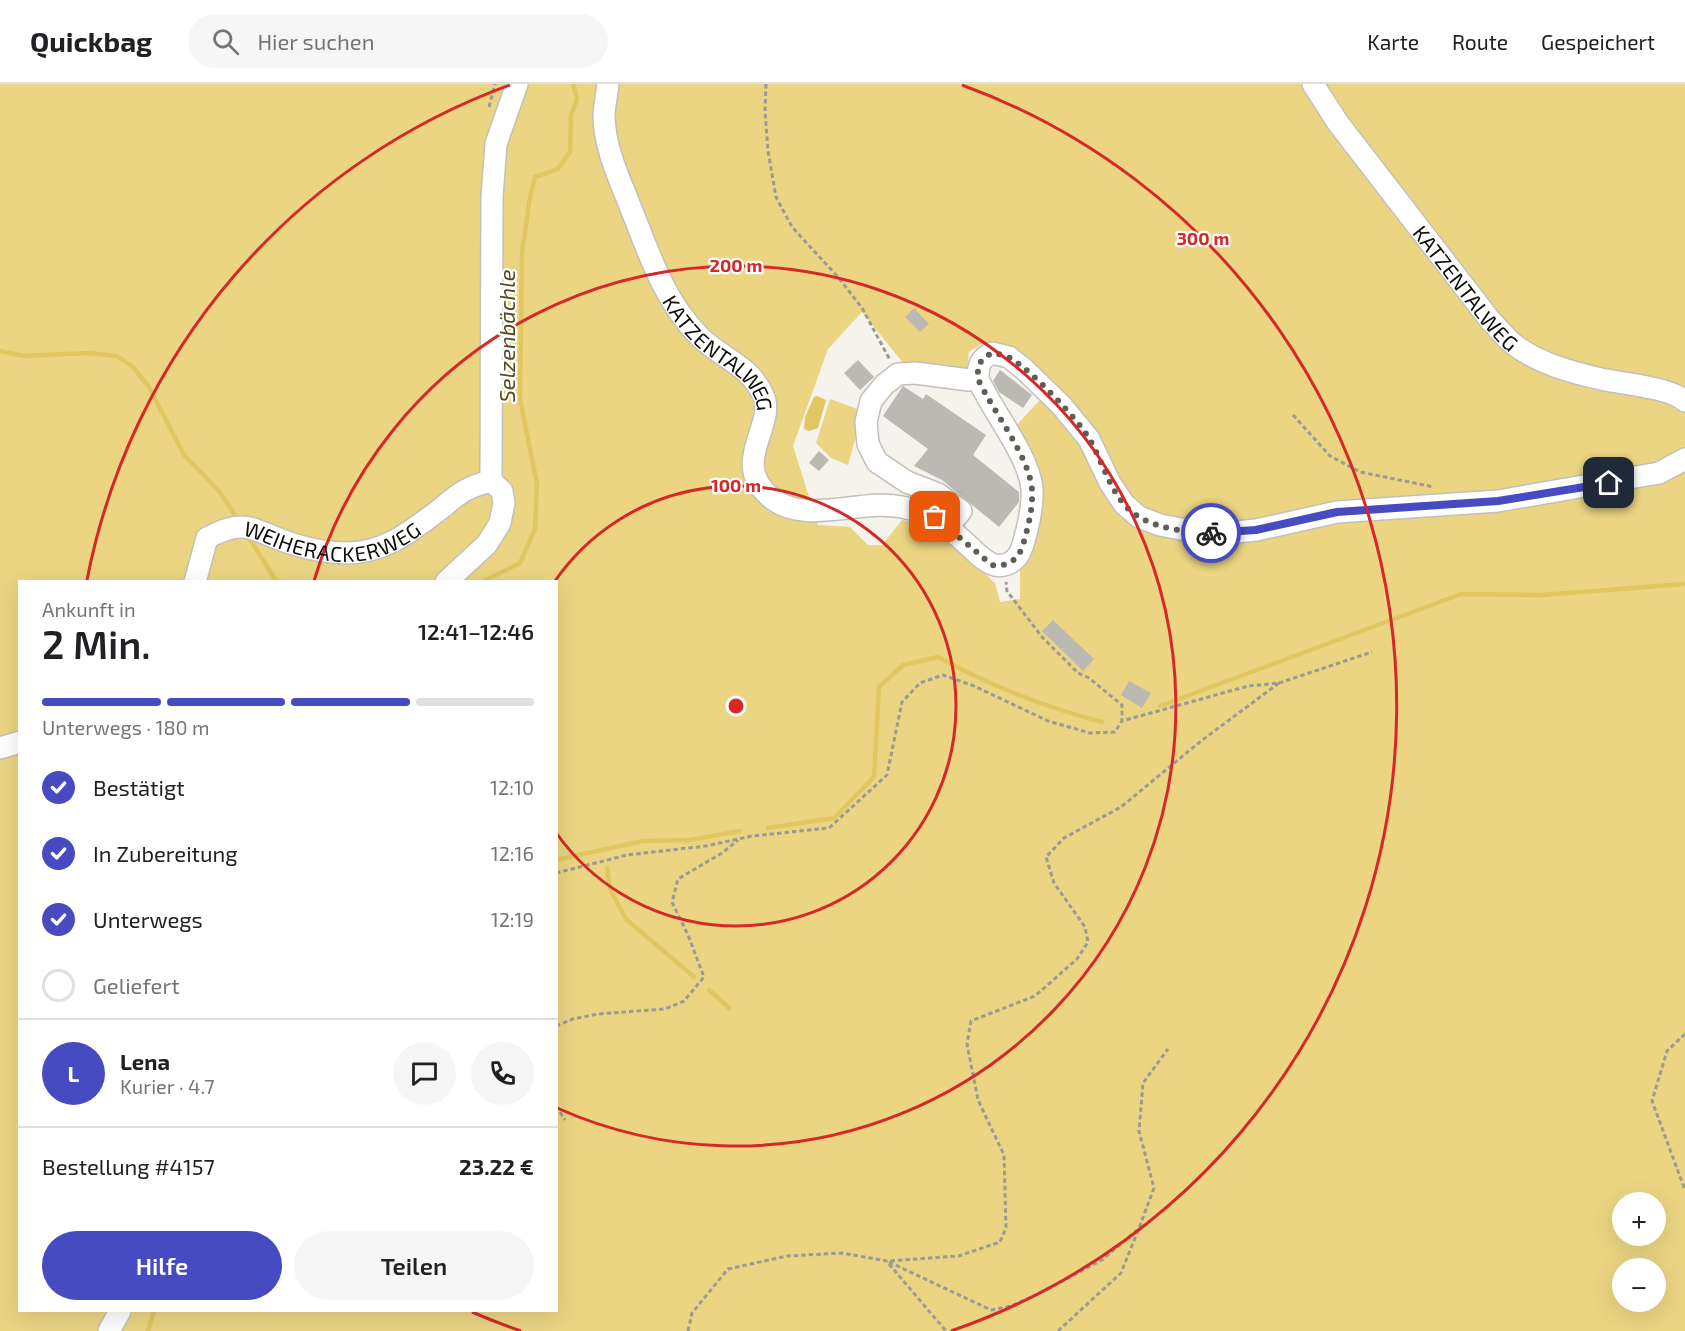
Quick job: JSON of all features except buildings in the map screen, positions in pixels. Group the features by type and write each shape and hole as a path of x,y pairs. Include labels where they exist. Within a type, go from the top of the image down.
{"street":[{"path":"448,580 487,544 500,523 504,503 502,490 491,481 492,197 496,144 517,84"},
{"name":"KATZENTALWEG","path":"608,84 604,116 610,158 658,277 673,306 699,336 756,380 765,399 765,412 754,448 753,470 759,486 779,503 795,509 811,511 872,505 899,506 921,512 935,517 984,560 992,565 1003,566"},
{"name":"KATZENTALWEG","path":"1313,84 1345,132 1490,320 1512,343 1548,364 1601,379 1653,389 1681,397 1685,401"},
{"path":"1003,566 1014,560 1020,552 1030,516 1032,489 1024,465 978,379 978,368 983,357 992,353 1009,357 1061,405 1089,439 1110,483 1124,504 1139,517 1161,525 1197,532 1227,533 1256,530 1337,512 1498,501 1659,473 1685,459"},
{"path":"948,527 961,511 938,494 907,482 887,471 877,462 868,444 866,422 871,401 884,385 898,374 915,373 969,380 978,379"},
{"name":"WEIHERACKERWEG","path":"196,580 207,538 224,529 246,528 292,544 318,550 347,553 381,548 417,528 468,488 491,481"},
{"path":"0,748 18,743"},
{"path":"109,1331 119,1312"}],"path":[{"path":"766,84 765,111 768,151 776,197 792,227 838,276 862,308 898,374"},
{"path":"1293,415 1330,456 1360,472 1428,484 1448,492 1451,503"},
{"path":"558,872 627,855 706,846 739,838 829,828 886,776 902,702 920,683 943,675 974,686 1048,721 1090,733 1115,732 1122,721 1122,705 1089,678 1078,673 1035,628 1007,591 1003,566"},
{"path":"1122,721 1248,686 1279,683 1372,652"},
{"path":"688,1331 692,1313 728,1269 787,1257 842,1253 887,1261 959,1256 1000,1242 1006,1228 1004,1155 978,1100 967,1044 971,1021 1035,996 1077,959 1088,942 1085,927 1054,882 1046,857 1064,838 1121,807 1201,741 1279,683"},
{"path":"558,1025 573,1019 598,1014 665,1009 684,1000 704,977 672,902 678,879 722,853 739,838"},
{"path":"1685,1034 1667,1051 1652,1101 1685,1190"},
{"path":"1058,1331 1121,1273 1139,1228 1154,1188 1139,1131 1143,1083 1168,1049"},
{"path":"558,1109 565,1120"},
{"path":"887,1261 991,1310 1011,1306 1038,1294 1102,1260 1139,1228"},
{"path":"887,1261 946,1331"}],"shaded area":[{"path":"0,84 1685,84 1685,1331 0,1331","holes":["862,312 908,369 967,370 969,352 981,344 1007,349 1051,388 1011,431 1033,517 1020,568 1020,599 1000,602 995,583 939,530 902,520 882,545 868,545 850,527 818,525 793,446 828,349"]},
{"path":"814,397 826,400 818,428 809,431 804,429 805,417"},
{"path":"830,399 863,411 848,465 831,458 816,443"}],"waterway":[{"name":"Selzenbächle","path":"486,580 520,563 535,529 537,484 520,399 522,253 535,177 558,169 570,152 571,115 577,99 573,84"},
{"path":"0,351 24,356 88,353 117,356 133,367 149,387 184,455 219,491 238,520"},
{"path":"247,535 277,580"},
{"path":"1160,706 1461,594 1542,595 1685,584"},
{"path":"768,828 834,818 874,777 879,687 903,665 938,657 978,678 1018,695 1102,722"},
{"path":"558,860 643,841 690,840 740,831"},
{"path":"607,868 610,889 626,919 694,977"},
{"path":"709,990 729,1008"},
{"name":"Selzenbächle","path":"148,1331 154,1312"}],"way so far":[{"path":"935,517 992,565 1003,566 1014,560 1020,552 1030,516 1032,489 1028,473 1017,450 978,379 978,368 983,357 992,353 1009,357 1061,405 1089,439 1110,483 1124,504 1139,517 1161,525 1211,533"}],"route":[{"path":"1211,533 1256,530 1337,512 1498,501 1609,483"}]}
